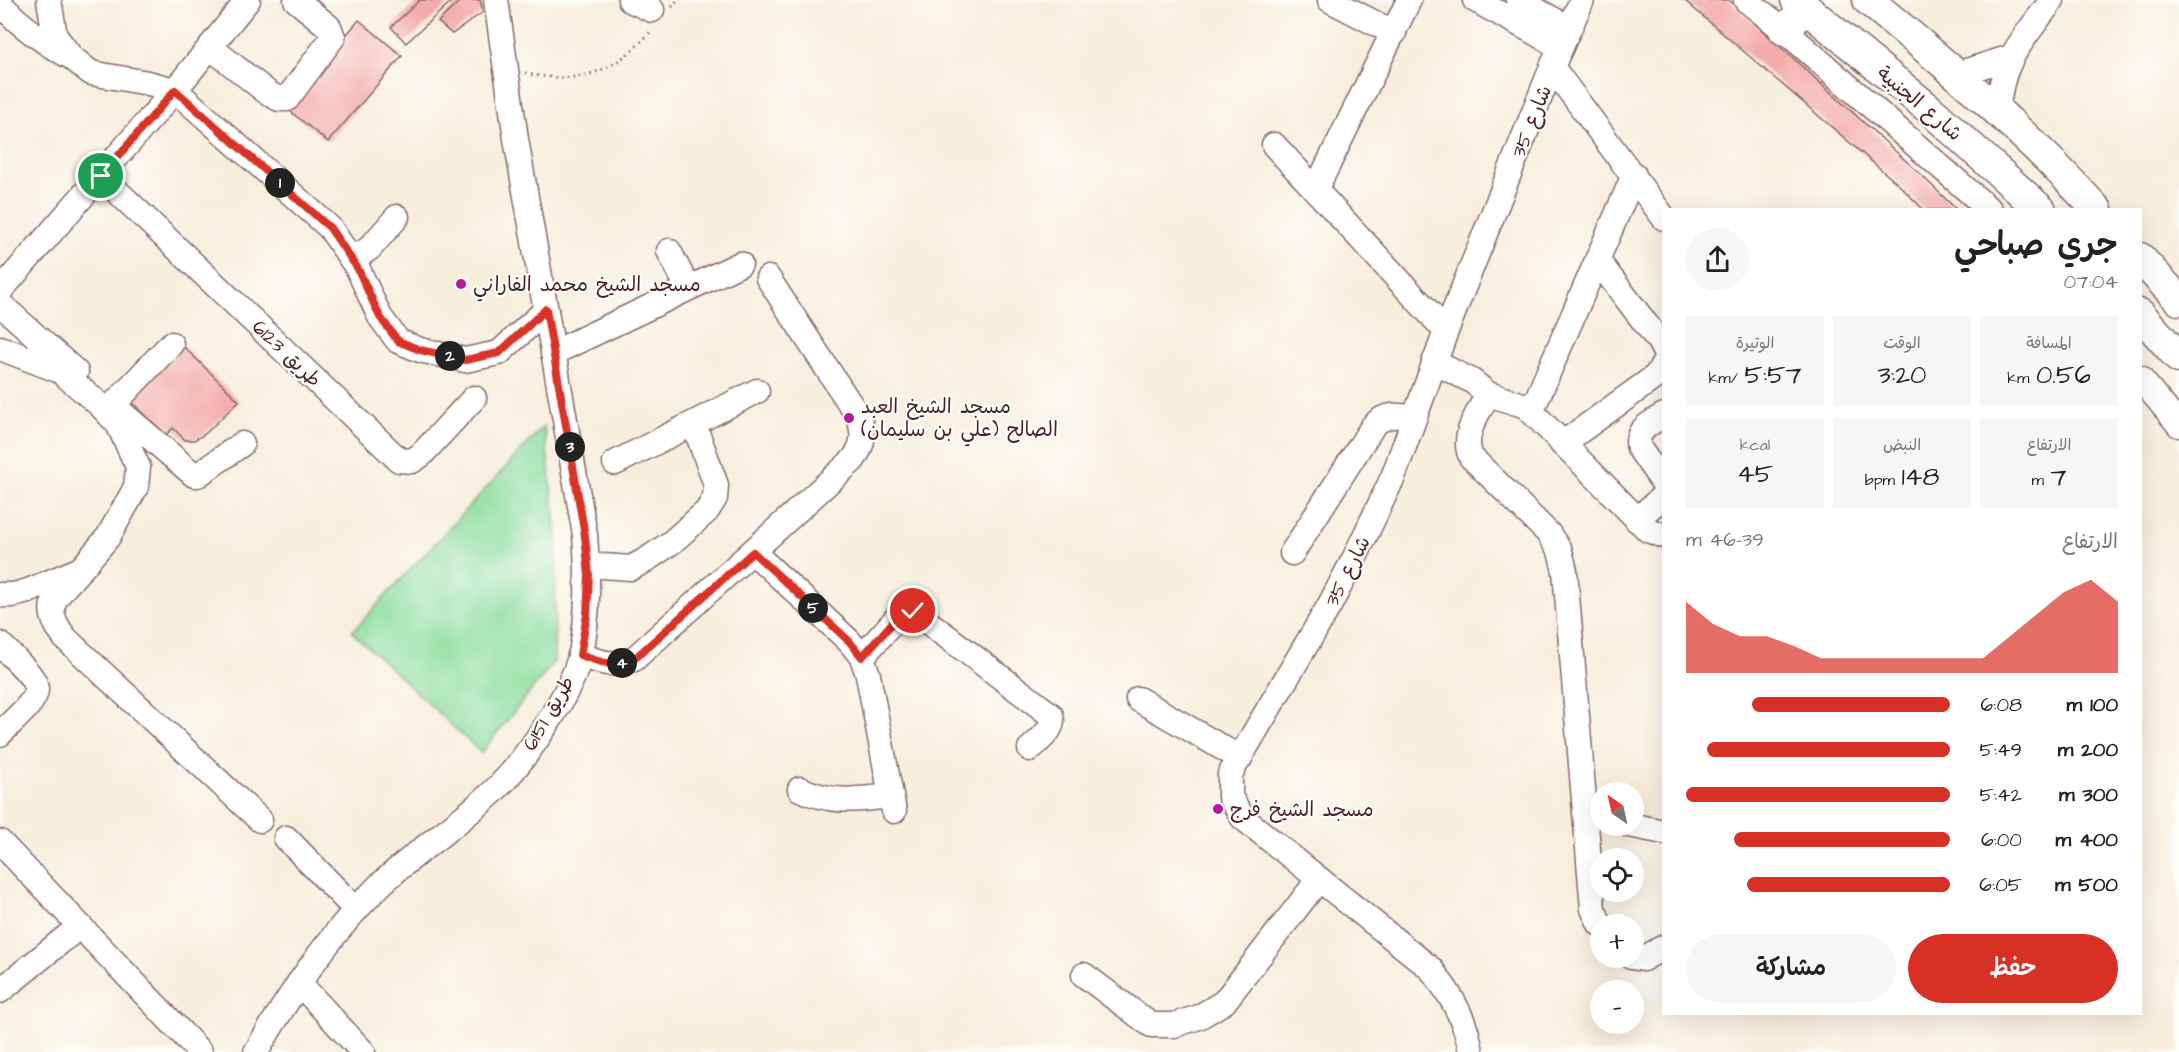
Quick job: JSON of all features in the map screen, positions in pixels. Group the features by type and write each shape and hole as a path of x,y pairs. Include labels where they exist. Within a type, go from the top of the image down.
{"main road":[{"path":"1868,0 1998,111 2095,208"},
{"path":"1784,30 1801,4"},
{"name":"شارع الجنبية","path":"1801,4 1928,108 2039,208"},
{"path":"2142,260 2179,300"},
{"path":"2142,316 2179,358"}],"street":[{"path":"50,0 55,36 71,57"},
{"path":"0,291 175,90 248,0"},
{"path":"210,47 268,93 279,99 286,99 333,37 329,27 296,0"},
{"path":"496,0 516,139 585,536 588,565 587,615 580,655"},
{"path":"630,0 660,14"},
{"path":"1330,0 1394,33"},
{"path":"1316,189 1409,0"},
{"path":"1518,0 1561,47 1634,175 1662,215"},
{"name":"شارع 35","path":"1471,1052 1461,1017 1449,992 1430,968 1243,818 1230,797 1230,774 1328,608 1393,477 1446,331 1582,0"},
{"path":"1746,0 1784,30 1988,208"},
{"path":"1998,111 1999,90 2011,57 2052,0"},
{"path":"1482,2 1561,47"},
{"path":"0,4 16,21 41,41 71,57 91,73 175,90 330,228 352,260 380,317 398,341 420,350 465,360 499,353 546,309"},
{"path":"1957,74 2011,57"},
{"path":"1274,145 1446,331"},
{"path":"1526,405 1536,401 1540,396 1634,175"},
{"name":"طريق 6123","path":"101,176 399,460 412,461 421,455 474,398"},
{"path":"352,260 370,248 397,217"},
{"path":"669,251 688,288"},
{"path":"1598,261 1662,347"},
{"path":"554,353 740,264"},
{"name":"طريق 6151","path":"256,1052 299,983 356,910 390,877 496,789 532,746 562,699 580,655 603,664 619,664 634,659 853,460 860,450 863,439 858,416 768,278"},
{"path":"0,304 194,476 242,444"},
{"path":"112,405 171,344"},
{"path":"0,348 60,371 100,405 118,424 138,467 136,486 108,537 56,597 51,608 55,624 65,638 260,820"},
{"path":"1562,444 1656,376 1662,366"},
{"path":"1431,370 1472,381 1488,394 1526,405 1637,520 1648,530 1662,535"},
{"path":"2142,380 2179,425"},
{"path":"615,463 757,391"},
{"path":"1488,394 1469,430 1466,439 1467,448 1471,457 1548,534 1560,551 1565,571 1590,792"},
{"path":"1292,553 1373,426 1380,419 1397,414 1414,418"},
{"path":"1662,416 1641,431 1638,441 1640,448 1662,481"},
{"path":"588,565 631,568 672,542 707,511 715,498 716,485 694,424"},
{"path":"1637,520 1662,497"},
{"path":"753,552 849,641 862,657 868,675 893,804 819,798 800,789"},
{"path":"0,595 13,595 28,591 81,569"},
{"path":"862,657 904,610 913,611 1051,715 1053,720 1050,729 1030,749"},
{"path":"0,644 31,675 36,682 37,690 36,698 31,704 0,734"},
{"path":"1138,699 1240,758"},
{"path":"1644,828 1662,832"},
{"path":"1593,836 1593,909 1595,914"},
{"path":"286,838 356,910"},
{"path":"0,842 200,1052"},
{"path":"1084,975 1151,1025 1174,1025 1199,1017 1224,1002 1318,879"},
{"path":"0,991 80,926"},
{"path":"1644,958 1662,948"},
{"path":"299,983 363,1052"}],"path":[{"path":"506,69 547,78 568,79 596,72 619,61 638,47 660,14 678,0"}],"green space":[{"path":"544,426 557,534 554,662 481,753 352,632"}],"building":[{"path":"420,0 453,0 406,43 391,27"},
{"path":"461,0 480,0 483,12 452,34 438,22"},
{"path":"1684,0 1729,0 1955,208 1922,208 1899,185"},
{"path":"359,20 402,56 328,142 285,107"},
{"path":"183,346 239,401 205,434 194,440 185,440 173,428 166,435 130,400"}],"place":[{"name":"مسجد الشيخ محمد الفاراني","path":"461,284"},
{"name":"مسجد الشيخ العبد الصالح (علي بن سليمان)","path":"849,418"},
{"name":"مسجد الشيخ فرج","path":"1218,809"}],"route":[{"path":"101,176 175,90 330,228 358,269 380,317 398,341 420,350 465,360 499,353 546,309 585,536 589,575 587,615 580,655 603,664 619,664 634,659 753,552 849,641 862,657 904,610 913,611"}]}
